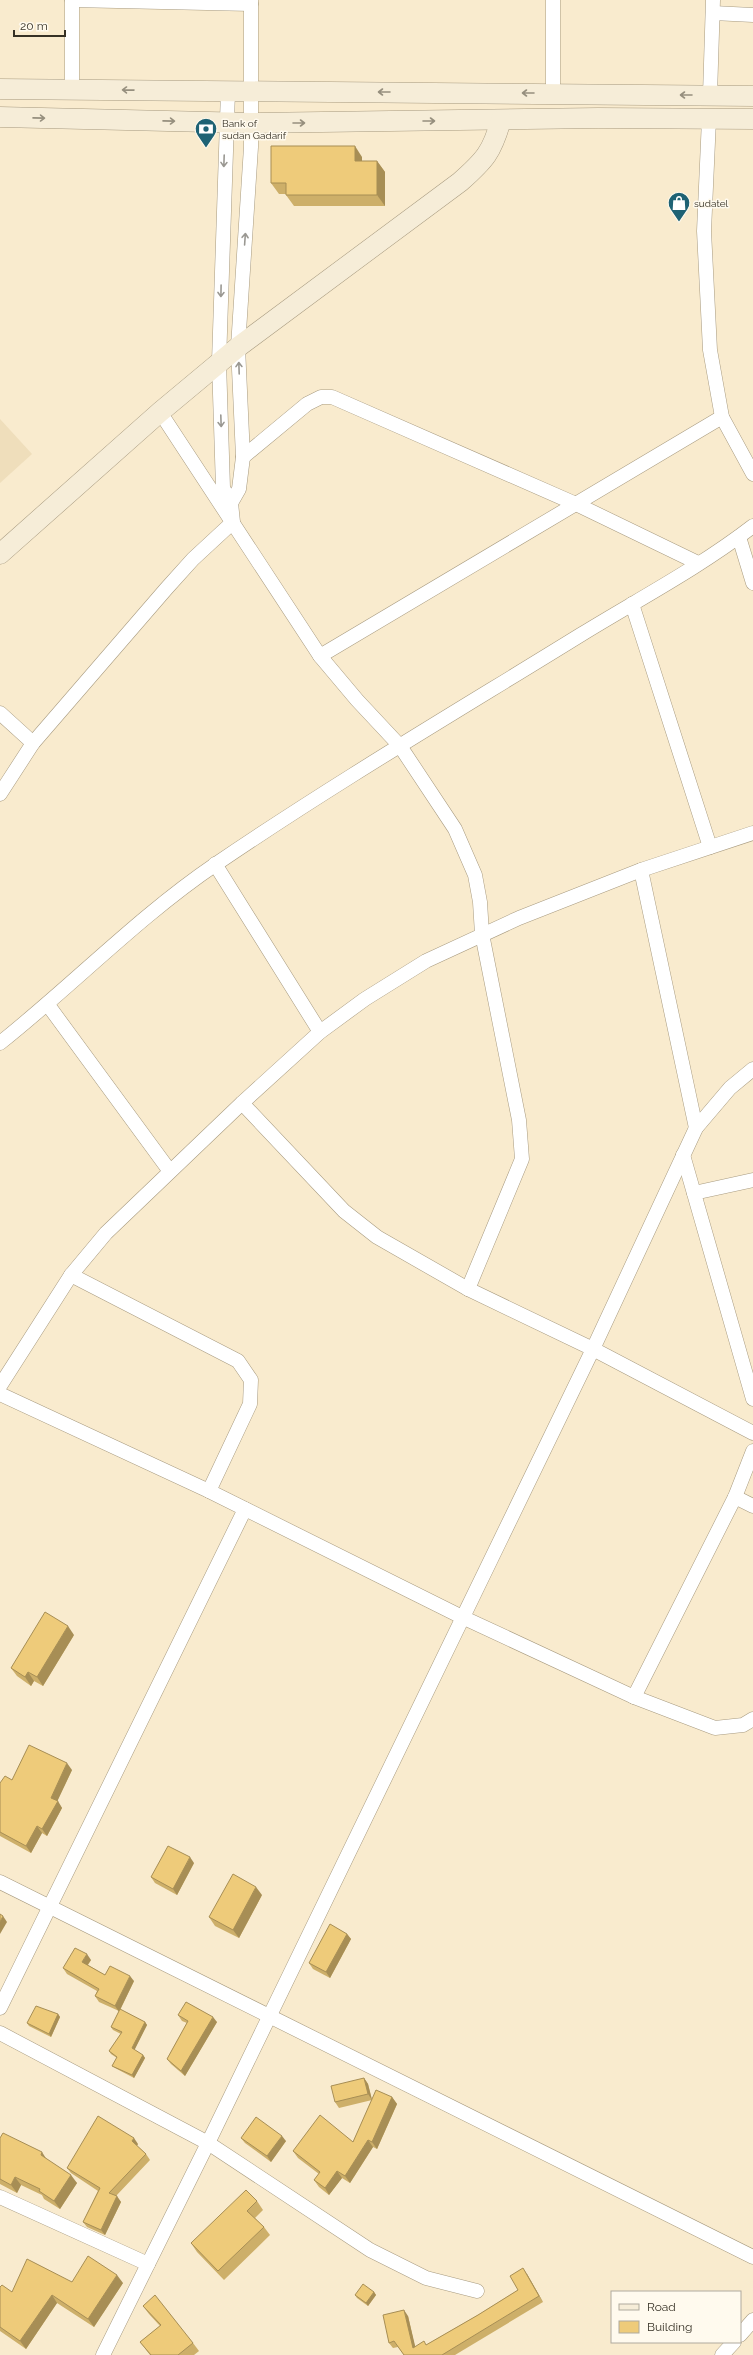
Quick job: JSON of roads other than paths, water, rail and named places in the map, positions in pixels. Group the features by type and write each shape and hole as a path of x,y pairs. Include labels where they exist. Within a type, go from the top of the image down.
{"main road":[{"path":"0,89 753,96"},
{"path":"0,117 251,123 598,118 753,119"},
{"path":"0,554 160,412 219,362 460,182 485,160 495,142 502,120"}],"street":[{"path":"72,89 72,0 251,2 251,123 238,347 243,457 239,489 231,503"},
{"path":"553,0 553,93"},
{"path":"710,95 713,7 753,15"},
{"path":"228,91 219,362 223,488 231,503 233,522"},
{"path":"709,119 704,239 710,350 722,417 753,474"},
{"path":"243,457 307,404 321,397 332,397 576,504 698,563"},
{"path":"160,412 320,656 357,700 400,746 455,830 472,868 480,902 482,934 520,1120 522,1159 468,1289"},
{"path":"320,656 722,417"},
{"path":"0,794 34,743 166,589 194,559 233,522"},
{"path":"0,1043 48,1005 158,907 215,864 400,746 698,563 739,537 753,526"},
{"path":"739,537 753,583"},
{"path":"632,604 710,847"},
{"path":"0,713 34,743"},
{"path":"0,1386 71,1276 106,1233 169,1170 320,1032 365,999 426,961 482,934 641,870 753,833"},
{"path":"215,864 320,1032"},
{"path":"641,870 696,1128"},
{"path":"48,1005 169,1170"},
{"path":"103,2355 208,2143 268,2016 593,1349 696,1128 730,1088 753,1069"},
{"path":"242,1103 344,1211 376,1237 468,1289 593,1349 753,1433"},
{"path":"683,1155 748,1365 753,1399"},
{"path":"694,1193 753,1180"},
{"path":"71,1276 238,1361 251,1380 250,1404 209,1491"},
{"path":"0,1394 209,1491 462,1616 634,1696 715,1728 743,1725 753,1719"},
{"path":"634,1696 734,1497 753,1451"},
{"path":"734,1497 753,1506"},
{"path":"0,2008 245,1509"},
{"path":"0,1882 753,2257"},
{"path":"0,2033 208,2143 370,2250 426,2278 477,2291"},
{"path":"0,2196 148,2264"},
{"path":"741,2334 753,2320"},
{"path":"722,2355 733,2343"}],"place":[{"name":"Bank of sudan Gadarif","path":"206,148"},
{"name":"sudatel","path":"679,222"}]}
